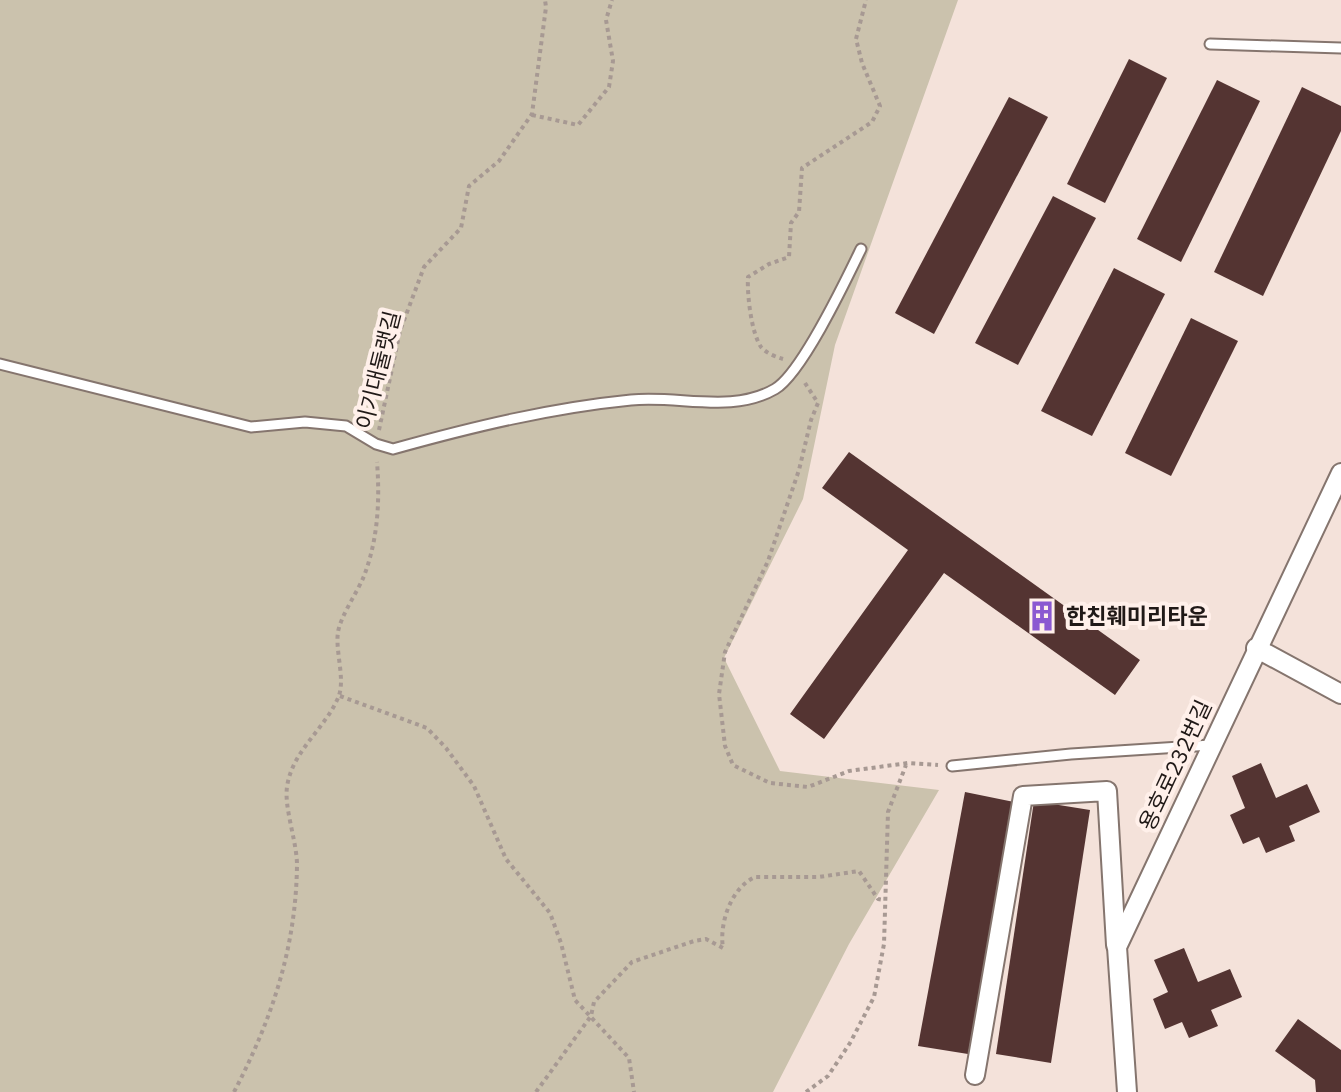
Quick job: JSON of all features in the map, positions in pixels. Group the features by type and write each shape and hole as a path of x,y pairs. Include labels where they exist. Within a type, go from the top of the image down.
{"street":[{"name":"용호로232번길","path":"1127,1092 1117,947 1341,473"},
{"path":"1256,648 1341,694"},
{"path":"975,1075 1023,796 1107,791 1117,947"}],"lane":[{"path":"1210,44 1341,48"},
{"path":"0,364 251,427 305,422 346,426 376,444 393,449 514,416 634,399 742,402 778,388 795,368 827,317 861,249"},
{"path":"952,766 1211,745"}],"path":[{"name":"이기대둘랫길","path":"340,696 338,630 364,575 377,532 379,483 376,444 400,331 424,267 461,228 469,186 499,161 532,114 545,0"},
{"path":"520,134 533,115 578,125 609,87 613,61 606,20 612,0"},
{"path":"866,0 856,39 862,63 880,106 872,122 802,168 799,212 791,223 789,257 769,264 748,277 747,292 761,347 773,356 788,360 818,403 768,561 725,652 719,694 725,746 733,765 770,783 808,787 849,771 908,763 952,766"},
{"path":"234,1092 259,1043 285,969 293,928 297,863 287,788 301,749 316,735 340,696 427,728 446,748 474,786 506,859 550,913 575,1000 629,1058 634,1092"},
{"path":"806,1092 828,1076 850,1043 874,997 884,944 888,812 908,763"},
{"path":"536,1092 591,1016 594,1002 632,962 706,939 723,948 721,931 725,914 746,881 755,877 819,877 859,871 878,899 884,900"}],"shaded area":[{"path":"0,0 958,0 835,345 803,499 724,658 780,771 939,790 849,944 773,1092 0,1092"}],"building":[{"path":"1129,59 1167,78 1105,203 1067,184"},
{"path":"1217,80 1260,101 1181,262 1137,239"},
{"path":"1302,87 1341,106 1341,131 1263,296 1214,272"},
{"path":"1009,97 1048,117 934,334 895,313"},
{"path":"1053,196 1096,218 1018,365 975,343"},
{"path":"1114,268 1165,294 1092,436 1041,411"},
{"path":"1191,318 1238,341 1171,476 1125,453"},
{"name":"한친훼미리타운","path":"849,452 1140,660 1115,695 944,573 824,739 790,714 908,550 822,488"},
{"path":"1261,763 1276,798 1307,784 1320,812 1289,826 1295,841 1266,853 1259,837 1243,844 1230,815 1245,808 1232,776"},
{"path":"965,792 1014,802 968,1054 918,1046"},
{"path":"1034,801 1090,810 1051,1063 996,1054"},
{"path":"1184,948 1198,982 1230,969 1242,997 1211,1010 1218,1026 1189,1038 1182,1022 1165,1029 1153,999 1168,992 1154,960"},
{"path":"1298,1019 1341,1050 1341,1092 1316,1092 1315,1080 1275,1051"}],"place":[{"name":"한친훼미리타운","path":"1042,616"}]}
